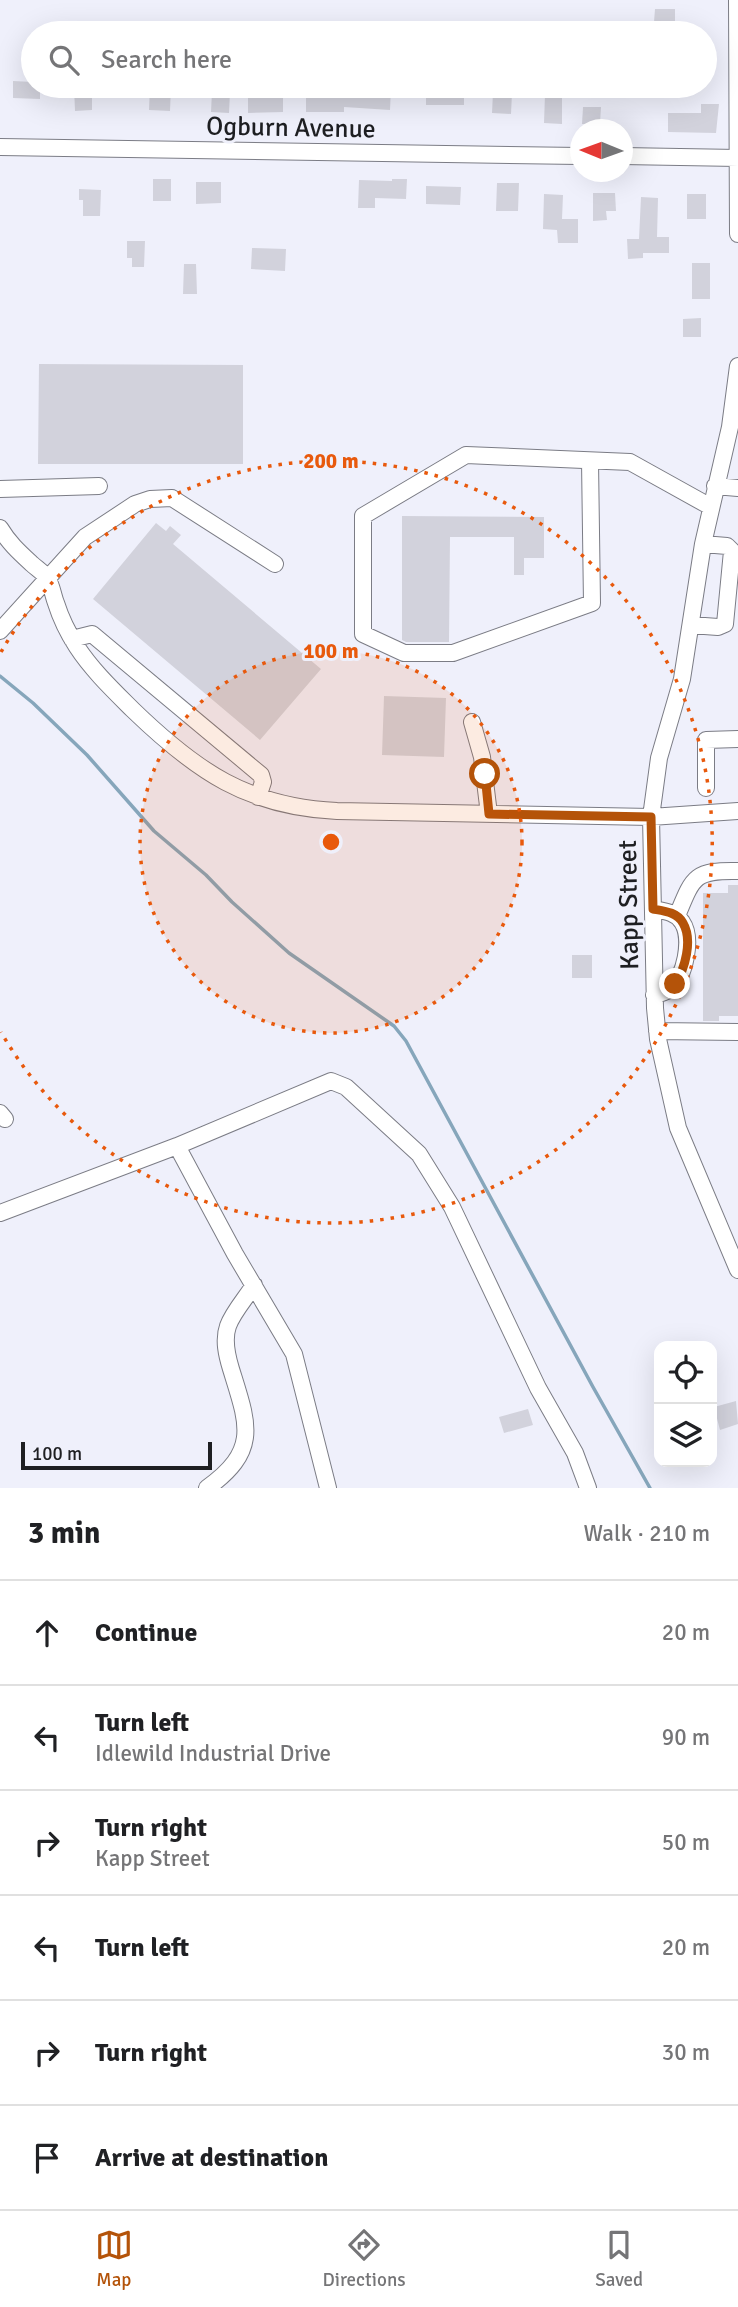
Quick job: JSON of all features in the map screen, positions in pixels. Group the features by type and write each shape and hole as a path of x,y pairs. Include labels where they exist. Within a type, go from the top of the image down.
{"street":[{"path":"737,0 738,234"},
{"name":"Ogburn Avenue","path":"0,147 570,156"},
{"path":"633,156 737,158"},
{"name":"Kapp Street","path":"738,366 736,403 703,544 682,679 659,758 651,817 657,1031 678,1128 738,1269"},
{"path":"590,461 592,603 453,653 404,653 363,634 363,516 467,455 630,462 711,506"},
{"path":"0,489 99,486"},
{"path":"715,486 738,488"},
{"path":"0,631 85,537 135,504 150,499 173,498 275,564"},
{"path":"0,528 9,543 47,579 62,621 72,639 110,687 160,736 211,774 258,797 308,810 651,817 738,811"},
{"path":"691,625 718,627 725,624 732,551 727,547 703,544"},
{"path":"72,639 92,634 261,775 263,782 258,797"},
{"path":"472,723 482,757 489,814"},
{"path":"706,788 706,740 738,739"},
{"path":"677,916 694,880 705,871 738,871"},
{"path":"653,909 668,911 677,916 686,932 685,961 675,984 654,995"},
{"path":"657,1031 738,1032"},
{"path":"0,1213 177,1146 331,1081 346,1087 419,1154 452,1207 538,1388 575,1453 588,1488"},
{"path":"177,1146 294,1354 328,1488"},
{"path":"207,1488 226,1475 242,1453 247,1432 243,1409 226,1354 228,1327 254,1285"}],"building":[{"path":"655,9 675,9 675,21 654,21"},
{"path":"13,81 21,81 21,98 40,99 13,98"},
{"path":"74,98 92,98 92,110 75,111"},
{"path":"150,98 171,98 170,111 149,110"},
{"path":"212,98 230,98 229,113 211,112"},
{"path":"248,98 283,98 283,112 248,113"},
{"path":"306,98 391,98 390,110 344,107 344,112 306,112"},
{"path":"426,98 464,98 464,105 426,105"},
{"path":"493,98 512,98 511,114 492,113"},
{"path":"545,98 562,98 562,124 544,123"},
{"path":"701,104 719,104 716,133 668,132 668,113 701,113"},
{"path":"583,107 601,107 600,119 582,119"},
{"path":"153,179 171,179 171,201 153,201"},
{"path":"407,179 406,199 375,198 375,208 358,208 359,180"},
{"path":"196,182 221,182 221,203 196,204"},
{"path":"497,183 519,183 518,211 496,211"},
{"path":"426,186 461,187 460,205 426,204"},
{"path":"79,189 101,190 100,216 83,216 83,200 79,200"},
{"path":"593,193 615,193 616,211 606,211 607,220 593,221"},
{"path":"544,194 563,195 562,219 578,219 578,243 558,243 557,230 543,229"},
{"path":"687,194 706,194 706,219 687,219"},
{"path":"641,197 658,198 657,237 669,237 669,253 643,253 643,258 628,259 627,239 639,239"},
{"path":"127,241 145,241 144,267 132,267 132,258 127,258"},
{"path":"252,248 286,249 285,271 251,269"},
{"path":"692,263 710,263 710,299 692,299"},
{"path":"184,264 196,264 197,294 183,294"},
{"path":"701,318 701,337 683,337 683,319"},
{"path":"39,364 243,365 243,464 38,464"},
{"path":"402,516 544,517 544,558 524,558 524,575 514,575 514,537 450,537 449,642 406,642 402,640"},
{"path":"156,523 166,531 170,526 181,535 173,544 321,669 260,740 93,599"},
{"path":"384,696 446,698 444,757 382,755"},
{"path":"728,885 738,885 738,1016 719,1016 719,1021 703,1021 703,893 728,893"},
{"path":"572,955 592,955 592,978 572,978"},
{"path":"736,1401 738,1424 720,1430 717,1406"},
{"path":"528,1409 533,1425 504,1433 499,1417"}],"waterway":[{"path":"0,676 33,703 87,755 154,831 206,875 289,953 394,1026 406,1041 650,1488"}],"route":[{"path":"485,774 489,814 651,817 653,909 668,911 677,916 686,932 685,961 675,984"}]}
